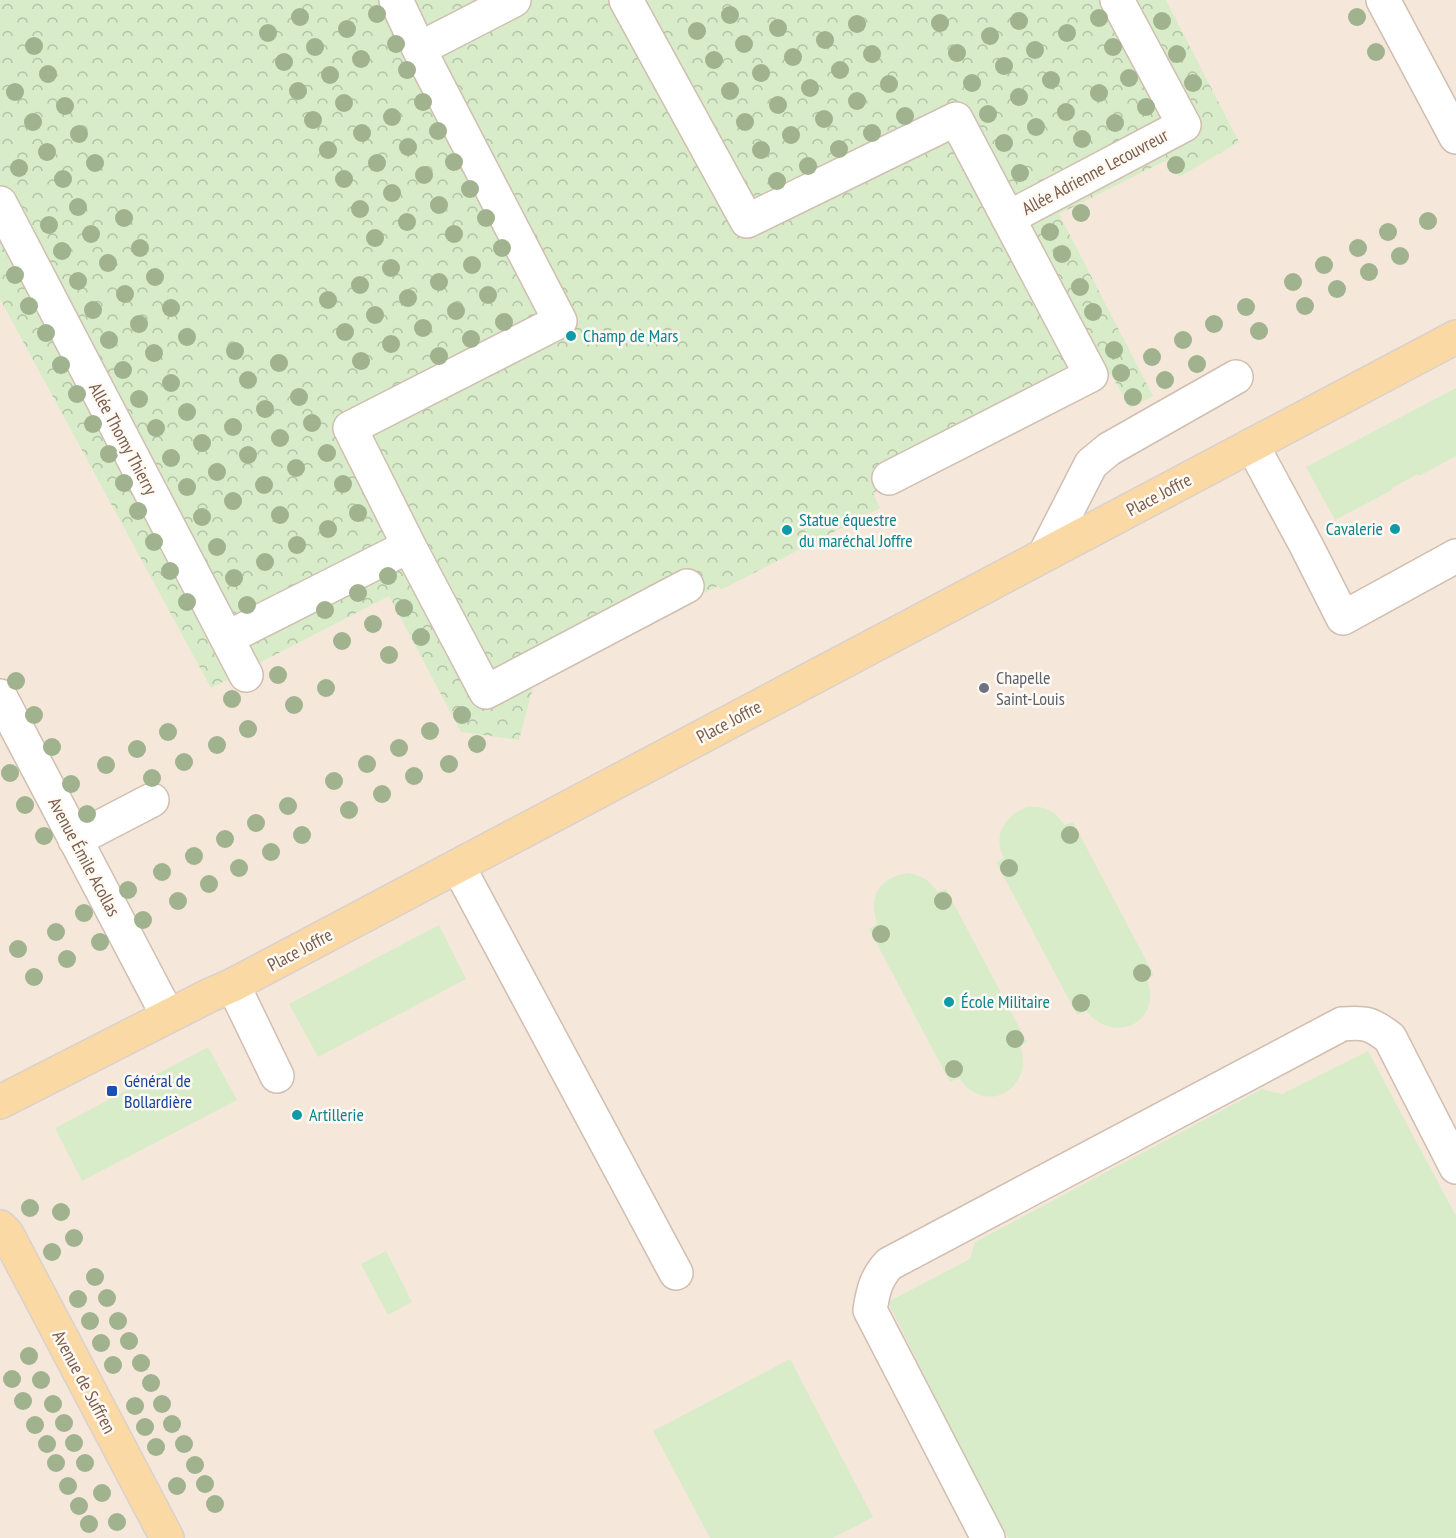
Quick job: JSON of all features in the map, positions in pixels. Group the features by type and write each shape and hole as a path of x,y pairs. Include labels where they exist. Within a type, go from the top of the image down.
{"main road":[{"name":"Place Joffre","path":"0,1102 233,985 1456,337"},
{"name":"Avenue de Suffren","path":"0,1227 7,1234 167,1538"}],"street":[{"path":"396,0 419,49 560,321 350,428 486,692 687,586"},
{"path":"419,49 513,0"},
{"path":"626,0 747,221 956,119 1091,375 889,478"},
{"name":"Allée Adrienne Lecouvreur","path":"1008,218 1184,125 1117,0"},
{"path":"1383,0 1456,137"},
{"name":"Allée Thomy Thierry","path":"0,202 246,675"},
{"path":"1046,554 1091,464 1109,449 1236,377"},
{"path":"1252,445 1343,618 1456,556"},
{"path":"227,638 409,546"},
{"name":"Avenue Émile Acollas","path":"0,696 168,1016"},
{"path":"80,850 156,809"},
{"path":"458,866 676,1274"},
{"path":"233,985 277,1076"},
{"path":"988,1538 870,1310 873,1292 880,1274 889,1264 1342,1024 1363,1023 1378,1028 1390,1038 1456,1167"}],"shaded area":[{"path":"0,0 1456,0 1456,1538 0,1538"}],"green space":[{"name":"Champ de Mars","path":"0,0 1166,0 1239,142 1179,177 1169,159 1059,214 1153,396 1130,408 1111,374 873,493 880,508 721,590 718,586 535,680 519,740 461,732 389,596 211,688 0,299"},
{"path":"1456,388 1456,456 1419,476 1418,474 1335,520 1306,467"},
{"path":"1027,807 1049,810 1065,825 1073,822 1154,975 1147,979 1150,994 1148,1006 1143,1017 1134,1024 1123,1028 1110,1027 1098,1022 1086,1011 1077,1015 996,862 1004,858 999,842 1003,827 1012,816"},
{"path":"909,873 926,880 938,892 946,889 1027,1042 1020,1046 1023,1058 1018,1079 1004,1093 983,1096 966,1087 959,1078 950,1082 869,929 877,924 874,905 878,890 890,879"},
{"path":"439,925 466,979 318,1057 289,1004"},
{"path":"208,1047 237,1100 82,1181 55,1128"},
{"path":"1368,1051 1456,1216 1456,1538 1008,1538 888,1302 970,1259 975,1242 1262,1089 1282,1094"},
{"path":"386,1251 412,1302 388,1315 361,1264"},
{"path":"790,1359 873,1517 833,1538 710,1538 653,1431"}],"place":[{"name":"Champ de Mars","path":"571,336"},
{"name":"Cavalerie","path":"1395,529"},
{"name":"Statue équestre du maréchal Joffre","path":"787,530"},
{"name":"Chapelle Saint-Louis","path":"984,688"},
{"name":"École Militaire","path":"949,1002"},
{"name":"Général de Bollardière","path":"112,1091"},
{"name":"Artillerie","path":"297,1115"}]}
